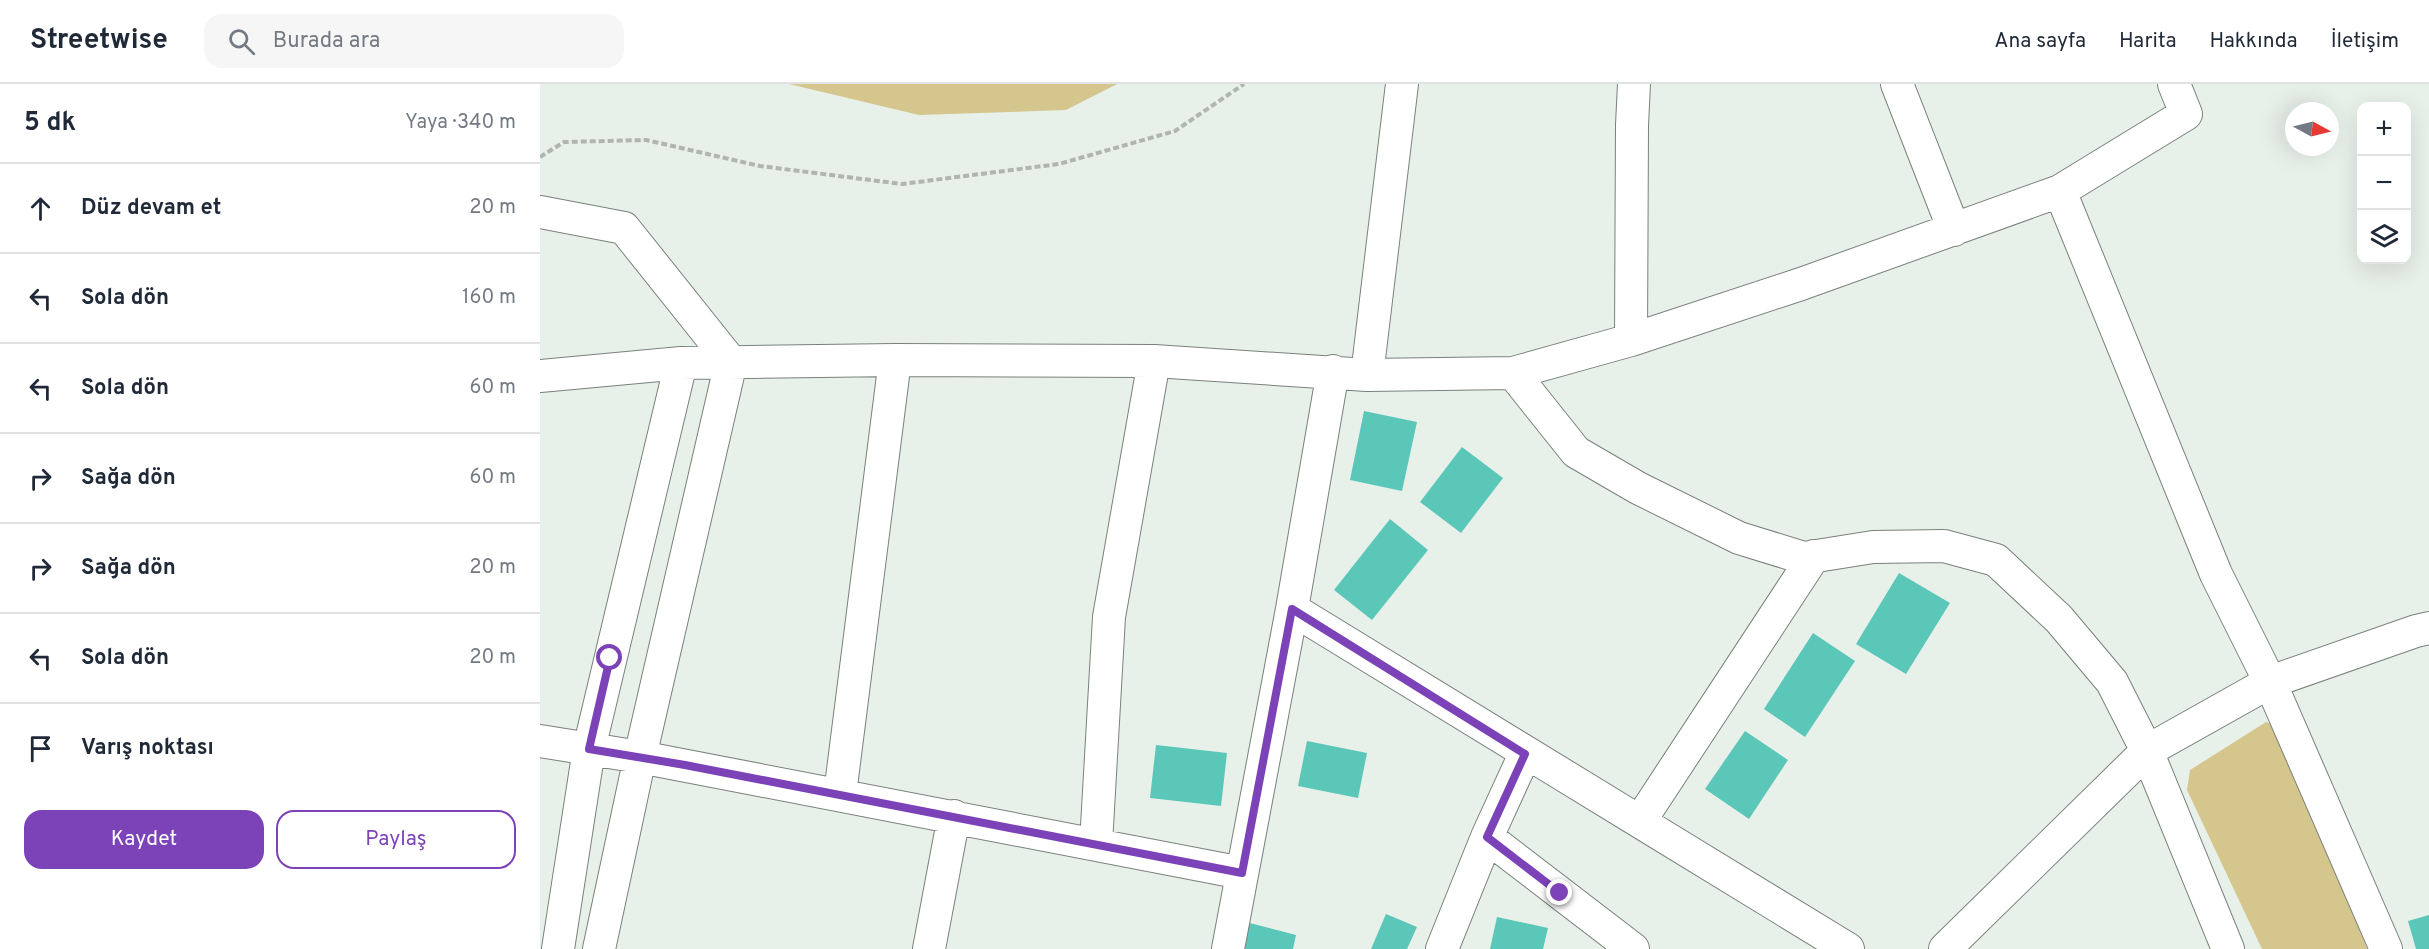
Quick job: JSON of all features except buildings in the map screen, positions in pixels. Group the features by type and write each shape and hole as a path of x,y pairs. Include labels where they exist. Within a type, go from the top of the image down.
{"street":[{"path":"1366,375 1402,84"},
{"path":"1631,340 1634,84"},
{"path":"1897,84 1954,230"},
{"path":"540,376 681,363 895,360 1154,361 1333,371 1366,375 1513,373 1631,340 1954,230 2060,190 2186,114 2174,84"},
{"path":"2060,190 2216,574 2270,682 2386,949"},
{"path":"540,212 624,228 731,362"},
{"path":"840,794 895,360"},
{"path":"1096,844 1109,617 1154,361"},
{"path":"599,949 640,757 731,362"},
{"path":"558,949 589,749 681,363"},
{"path":"1228,949 1292,609 1333,371"},
{"path":"1513,373 1576,452 1638,488 1739,538 1804,558 1873,547 1944,546 1996,560 2058,619 2112,682 2148,751 2228,949"},
{"path":"1640,821 1814,556"},
{"path":"1292,609 1525,754 1640,821 1848,949"},
{"path":"1945,949 2148,751 2270,682 2429,628"},
{"path":"540,741 840,794 1242,873"},
{"path":"1442,949 1487,837 1525,754"},
{"path":"929,949 954,816"},
{"path":"1487,837 1632,949"}],"path":[{"path":"540,157 564,142 646,140 760,166 902,184 1059,164 1175,131 1244,84"}],"shaded area":[{"path":"789,84 1117,84 1066,110 919,115"},
{"path":"2266,722 2284,728 2367,949 2262,949 2187,790 2190,770"}],"route":[{"path":"610,658 589,749 685,765 1242,873 1292,609 1525,754 1487,837 1560,893"}]}
